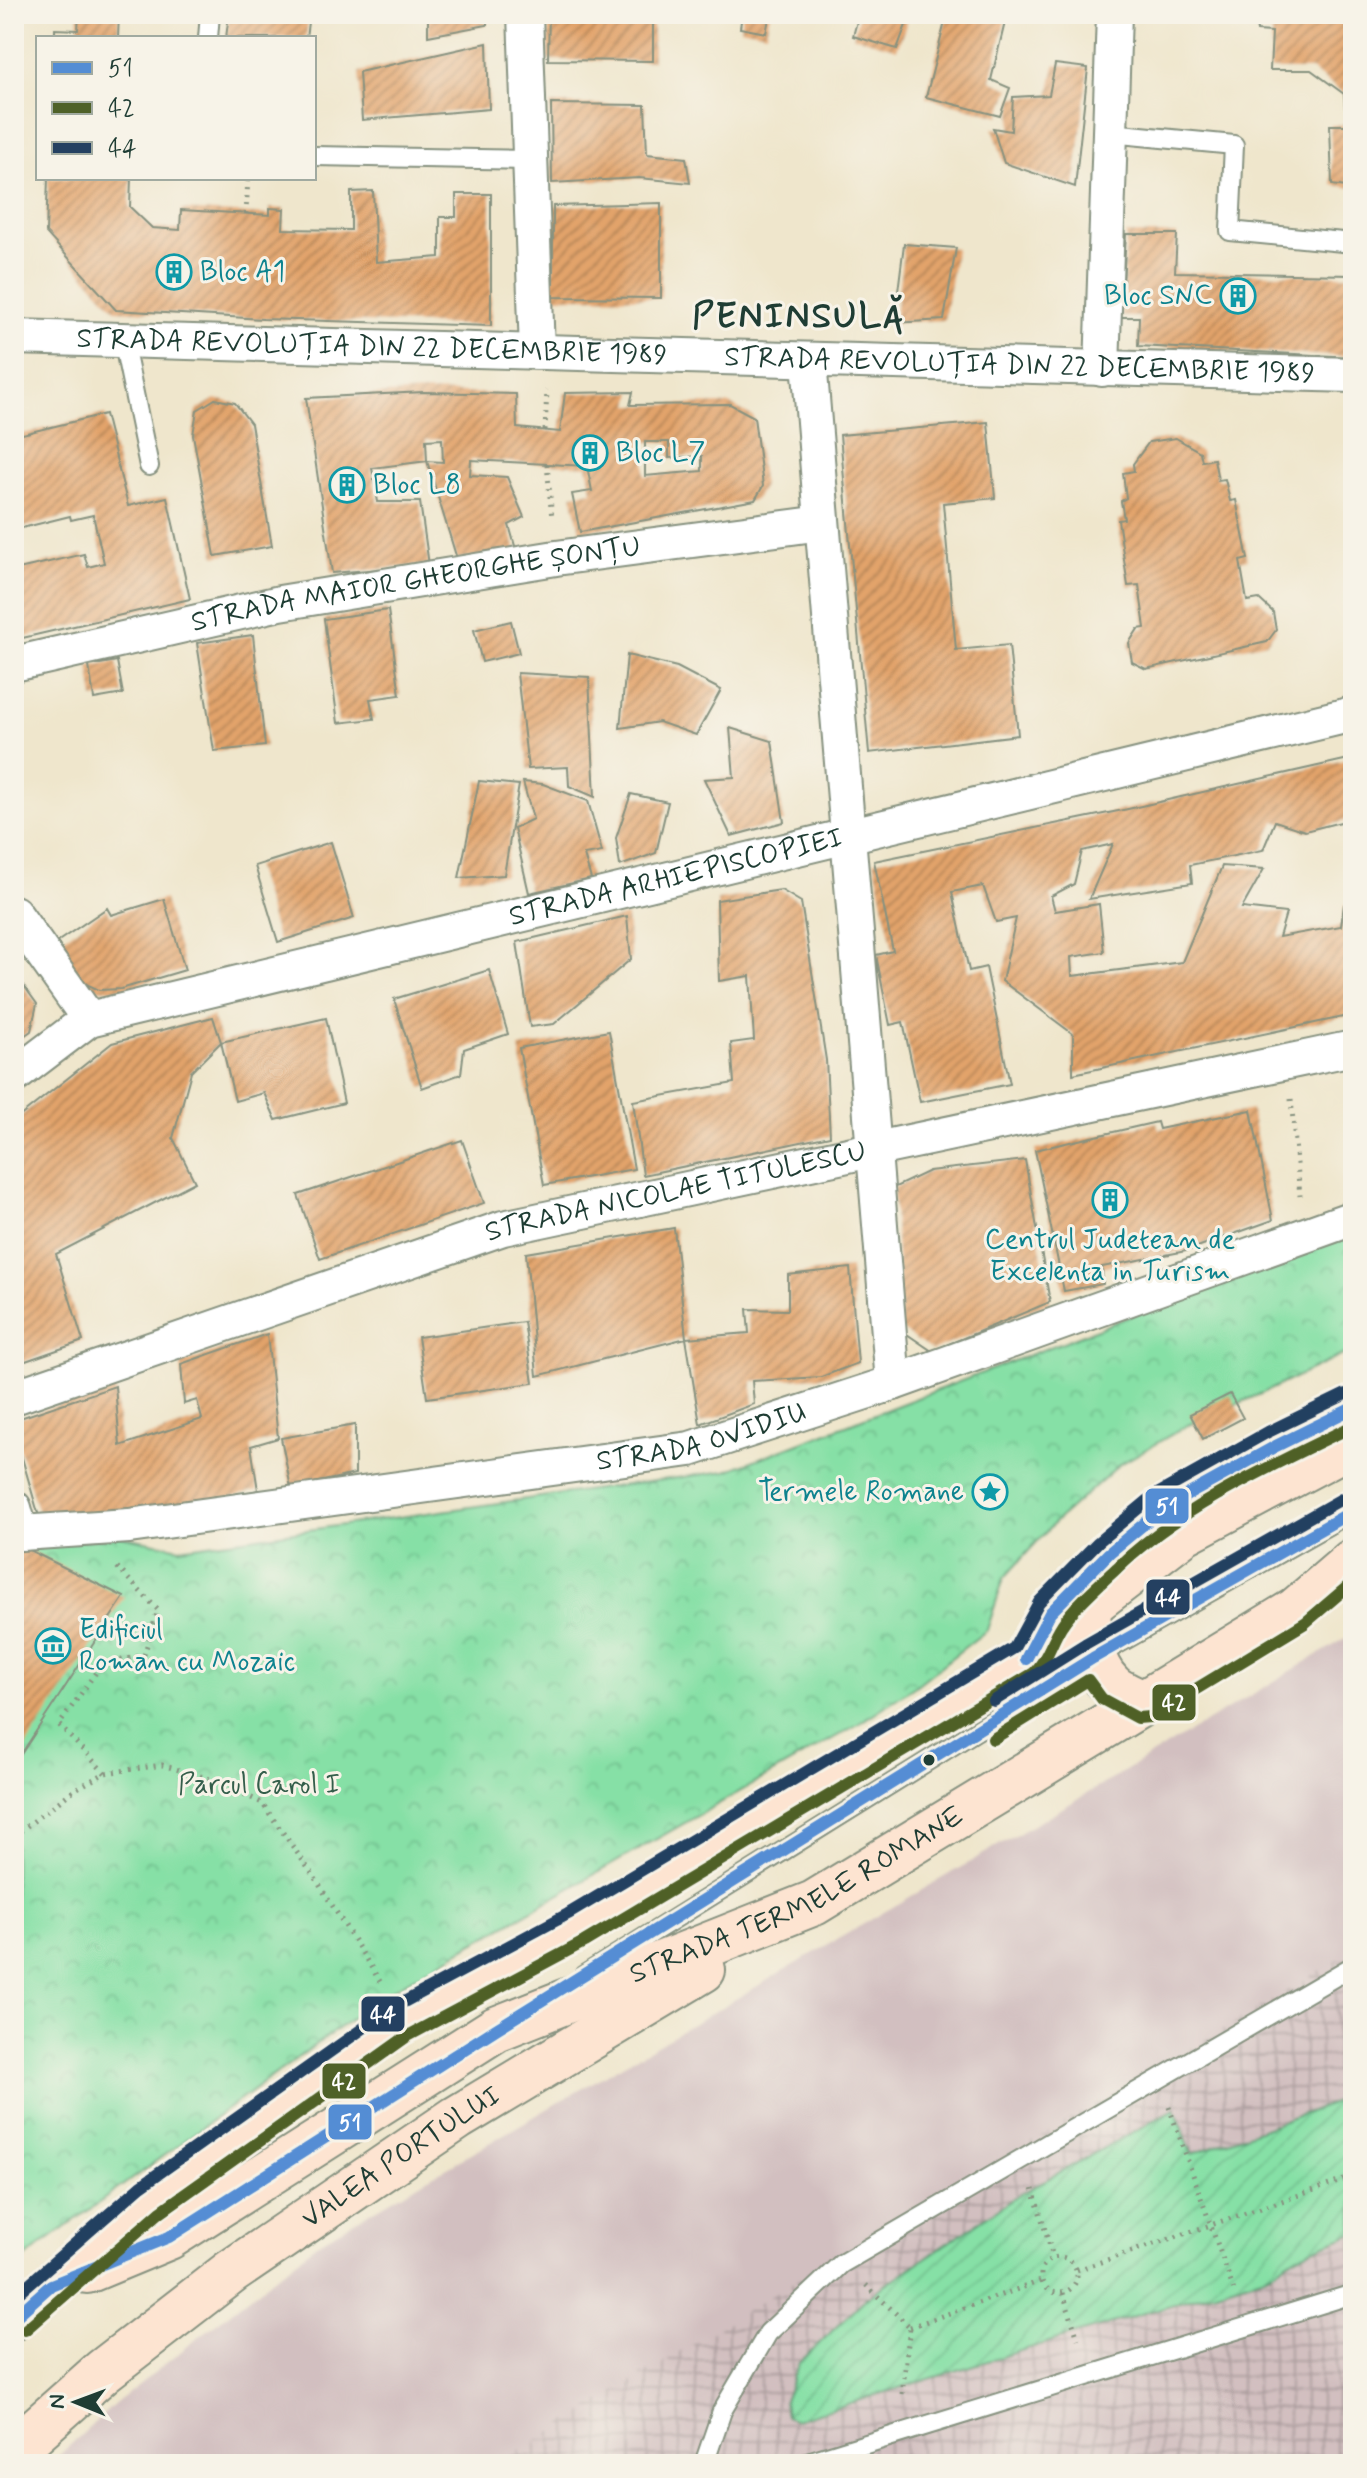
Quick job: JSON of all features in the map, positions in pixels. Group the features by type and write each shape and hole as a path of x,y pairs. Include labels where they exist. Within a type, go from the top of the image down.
{"street":[{"path":"525,14 537,352"},
{"path":"1102,369 1114,14"},
{"name":"STRADA REVOLUȚIA DIN 22 DECEMBRIE 1989","path":"14,337 1353,375"},
{"path":"809,361 893,1383"},
{"name":"STRADA MAIOR GHEORGHE ȘONȚU","path":"14,664 280,603 556,558 822,523"},
{"name":"STRADA ARHIEPISCOPIEI","path":"14,1076 89,1019 1353,714"},
{"path":"14,913 89,1019"},
{"name":"STRADA NICOLAE TITULESCU","path":"14,1397 503,1228 1353,1048"},
{"name":"STRADA OVIDIU","path":"18,1520 72,1530 129,1526 690,1449 893,1383 1353,1218"},
{"name":"STRADA TERMELE ROMANE","path":"14,2318 150,2199 398,2023 576,1928 1026,1659 1088,1606 1183,1533 1353,1443"},
{"name":"STRADA TERMELE ROMANE","path":"51,2285 169,2237 496,2029 814,1903 1296,1610 1353,1561"},
{"path":"1296,1610 1353,1577"},
{"path":"1088,1606 1093,1658 1110,1685 1143,1703"},
{"name":"VALEA PORTULUI","path":"14,2450 103,2371 231,2272 457,2118 814,1903"},
{"path":"457,2118 496,2029 576,1928"}],"lane":[{"path":"208,36 210,14"},
{"path":"1110,133 1234,145 1230,231 1353,243"},
{"path":"316,156 530,160"},
{"path":"123,340 149,466"},
{"path":"1026,1659 1050,1613 1109,1553 1162,1509 1276,1446 1353,1408"},
{"path":"496,2029 1093,1658 1353,1511"},
{"path":"704,2464 722,2411 768,2333 841,2264 1353,1966"},
{"path":"801,2464 1353,2294"}],"path":[{"path":"246,214 248,180"},
{"path":"547,464 556,558"},
{"path":"1288,1062 1304,1236"},
{"path":"72,1530 125,1574 158,1610 144,1655 101,1665 59,1725 105,1773"},
{"path":"14,1836 74,1790 105,1773 162,1765 214,1780 262,1803 315,1878 384,1988"},
{"path":"1167,2101 1234,2291"},
{"path":"1077,2270 1353,2177"},
{"path":"1030,2181 1053,2257"},
{"path":"1053,2257 1065,2257 1077,2270 1074,2286 1063,2293 1050,2291 1041,2281 1044,2264 1053,2257"},
{"path":"910,2327 1041,2281"},
{"path":"866,2285 910,2327"},
{"path":"1063,2293 1078,2339"},
{"path":"902,2394 910,2327"}],"shaded area":[{"path":"1353,1634 1353,2464 50,2464 115,2404 318,2243 1104,1784"},
{"path":"1353,1634 1353,1950 808,2273 499,2464 50,2464 115,2404 318,2243 1104,1784"}],"green space":[{"name":"Parcul Carol I","path":"1353,1231 1353,1350 1188,1425 1119,1465 1055,1522 1004,1578 987,1630 914,1687 855,1726 388,1992 41,2245 14,2268 14,1549 121,1536 180,1548 726,1471"},
{"path":"1353,2096 1353,2233 1298,2255 1265,2276 795,2420 786,2416 784,2401 799,2363 866,2298 1020,2194 1175,2109 1192,2154"}],"building":[{"path":"79,14 119,14 118,36 55,36 55,29 78,30"},
{"path":"229,14 309,14 306,36 226,36"},
{"path":"428,14 487,14 487,25 428,36"},
{"path":"549,14 653,14 653,61 548,60"},
{"path":"742,14 770,14 766,33 740,28"},
{"path":"859,14 910,14 897,49 853,36"},
{"path":"947,14 1007,14 991,80 1010,88 1000,116 926,97"},
{"path":"1254,14 1353,14 1353,188 1332,185 1330,125 1346,125 1344,94 1311,70 1270,70 1272,32 1257,31"},
{"path":"487,43 489,109 362,120 359,72"},
{"path":"1055,64 1088,68 1075,187 1004,163 993,128 1011,131 1013,97 1049,95"},
{"path":"551,104 645,105 647,154 686,158 690,183 639,178 552,183"},
{"path":"48,180 131,180 130,207 152,228 180,230 181,210 270,215 270,208 284,209 283,229 351,230 351,192 373,191 376,262 440,257 440,217 456,217 456,194 491,194 491,326 263,319 116,310 46,233"},
{"path":"661,203 661,298 553,297 553,206"},
{"name":"Bloc SNC","path":"1126,234 1177,234 1175,272 1353,275 1353,357 1138,346 1139,317 1121,317"},
{"path":"904,244 956,248 944,320 894,323"},
{"path":"424,392 516,394 517,428 560,432 565,393 633,392 630,405 730,404 754,417 763,486 755,500 580,532 572,494 592,491 587,466 471,460 470,475 507,477 524,517 509,525 517,553 457,559 427,461 372,468 378,502 420,502 429,565 332,573 306,398","holes":["442,439 443,462 427,461 426,440","645,442 669,442 669,458 702,456 702,471 645,476"]},
{"path":"215,399 235,403 251,424 272,546 215,556 193,435 197,410"},
{"path":"105,414 128,506 167,497 190,599 14,640 14,570 84,554 88,567 104,563 93,515 71,520 70,516 14,530 14,436"},
{"path":"988,422 995,498 943,503 956,650 1009,645 1018,735 869,753 840,435"},
{"path":"1176,438 1200,452 1202,461 1214,459 1218,480 1225,479 1230,501 1236,500 1248,559 1240,561 1247,601 1259,599 1273,612 1276,630 1267,642 1146,669 1132,662 1129,643 1138,629 1145,628 1139,585 1128,586 1118,520 1124,519 1121,501 1126,498 1123,473 1134,471 1133,464 1149,442"},
{"path":"388,610 400,695 370,699 374,719 338,723 324,619"},
{"path":"511,621 519,653 482,662 474,630"},
{"path":"253,635 265,746 214,751 197,643"},
{"path":"627,655 677,667 721,690 696,735 659,722 620,728"},
{"path":"117,661 123,694 94,699 89,666"},
{"path":"517,673 589,677 595,797 569,786 568,767 528,769"},
{"path":"730,728 772,741 784,822 731,836 704,779 734,777"},
{"path":"1353,758 1353,819 1305,831 1275,821 1263,850 1190,865 1192,883 1089,899 1113,844 1082,851 1074,884 1051,896 1055,911 1099,904 1104,952 1071,957 1072,976 1182,962 1222,866 1264,869 1242,908 1286,913 1279,937 1341,926 1344,905 1353,907 1353,1015 1073,1074 1073,1034 1002,981 1016,918 996,922 983,886 952,892 969,971 986,967 1010,1084 920,1102 903,1022 890,1025 876,955 893,951 874,861 1128,809"},
{"path":"479,781 519,785 504,875 459,878"},
{"path":"523,782 543,784 588,801 602,852 584,855 591,879 529,893 514,828 533,819"},
{"path":"631,794 668,802 656,853 620,866 616,838"},
{"path":"331,842 354,918 278,942 255,866"},
{"path":"781,890 801,902 826,1060 830,1136 643,1175 633,1101 734,1083 731,1043 754,1040 750,976 719,981 717,900"},
{"path":"164,899 185,970 121,989 99,990 82,982 57,942 107,908 111,915"},
{"path":"627,916 631,959 554,1024 530,1027 517,942"},
{"path":"489,970 508,1034 464,1049 461,1074 422,1088 394,999"},
{"path":"14,972 37,1004 31,1031 14,1043"},
{"path":"213,1017 221,1042 191,1072 173,1138 195,1182 56,1254 83,1341 14,1365 14,1121 112,1043"},
{"path":"326,1018 344,1103 276,1120 264,1093 235,1101 221,1042"},
{"path":"609,1031 634,1169 544,1185 519,1048"},
{"path":"1353,1085 1353,1126 1351,1126 1348,1086"},
{"name":"Centrul Judetean de Excelenta in Turism","path":"1251,1110 1273,1220 1186,1251 1102,1267 1103,1284 1064,1291 1035,1150 1157,1122 1159,1129"},
{"path":"462,1140 484,1203 320,1259 298,1195"},
{"path":"1025,1160 1050,1302 932,1351 901,1330 893,1188 929,1171"},
{"path":"674,1228 686,1338 537,1376 526,1253"},
{"path":"850,1268 858,1363 821,1377 752,1381 754,1404 700,1424 686,1338 749,1333 747,1309 788,1310 788,1275"},
{"path":"524,1322 533,1383 427,1398 418,1337"},
{"path":"267,1334 278,1438 251,1446 258,1490 199,1505 42,1527 14,1430 14,1420 115,1386 120,1446 202,1419 197,1400 184,1404 181,1364"},
{"path":"1230,1394 1243,1418 1203,1439 1190,1414"},
{"path":"355,1425 355,1474 291,1488 281,1438"},
{"name":"Edificiul Roman cu Mozaic","path":"17,1544 124,1597 14,1765 14,1549"}],"transit line":[{"name":"44","path":"14,2297 141,2186 389,2010 568,1914 1014,1648 1039,1602 1098,1542 1152,1497 1268,1432 1346,1394"},
{"name":"51","path":"1026,1659 1050,1613 1109,1553 1162,1509 1276,1446 1353,1408"},
{"name":"42","path":"25,2330 160,2212 406,2037 584,1942 1034,1673 1073,1611 1095,1588 1169,1525 1229,1488 1353,1426"},
{"name":"44","path":"994,1701 1085,1644 1345,1497"},
{"name":"51","path":"14,2318 51,2285 169,2237 496,2029 1093,1658 1353,1511"},
{"name":"42","path":"993,1739 1088,1680 1102,1699 1137,1718 1150,1717 1305,1623 1353,1582"}],"place":[{"name":"Bloc A1","path":"174,272"},
{"name":"Bloc SNC","path":"1238,296"},
{"name":"Bloc L7","path":"590,453"},
{"name":"Bloc L8","path":"347,485"},
{"name":"Centrul Judetean de Excelenta in Turism","path":"1110,1200"},
{"name":"Termele Romane","path":"990,1492"},
{"name":"Edificiul Roman cu Mozaic","path":"53,1646"}],"district":[{"name":"PENINSULĂ","path":"799,317"}]}
